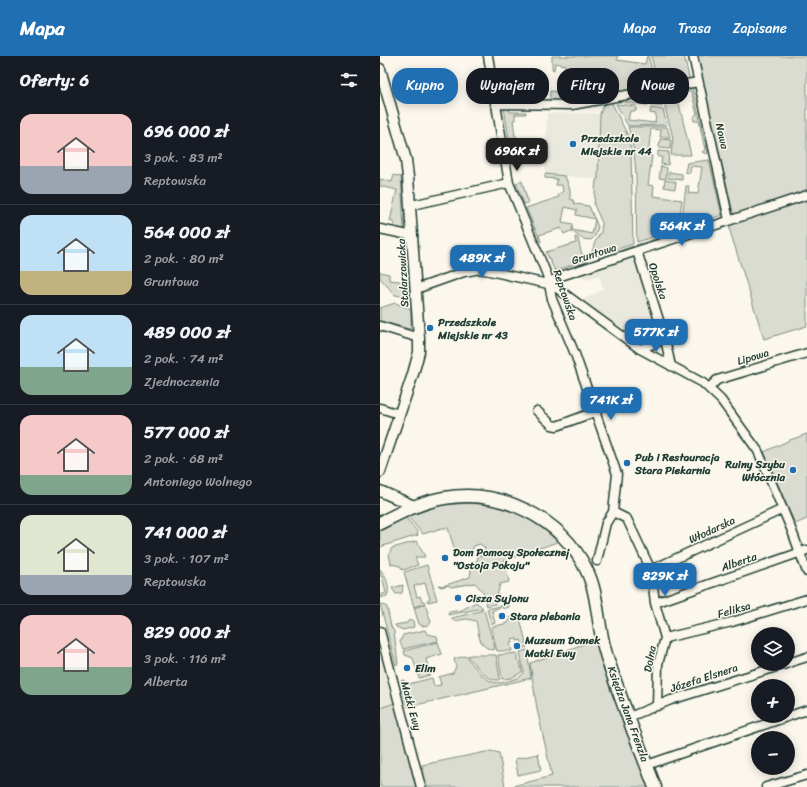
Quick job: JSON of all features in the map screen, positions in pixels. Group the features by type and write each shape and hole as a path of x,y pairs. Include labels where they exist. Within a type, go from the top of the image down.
{"main road":[{"name":"Księdza Jana Frenzla","path":"380,523 414,506 432,500 459,496 492,498 525,510 556,530 573,548 588,574 603,646 655,787"}],"street":[{"name":"Reptowska","path":"488,56 490,68"},
{"name":"Nowa","path":"693,56 729,220"},
{"name":"Stolarzowicka","path":"380,69 406,160 412,204 419,338 419,352 413,374 380,472"},
{"path":"496,104 572,105 698,82"},
{"name":"Reptowska","path":"496,104 509,183 547,275 552,299 597,411 618,478 613,512 606,523 597,561"},
{"path":"412,204 509,183"},
{"name":"Gruntowa","path":"548,284 558,277 807,195"},
{"path":"380,229 413,236"},
{"name":"Opolska","path":"637,252 665,339 672,366"},
{"path":"416,289 464,272 480,269 548,284 558,289 640,349 709,388 758,451 803,552 807,572"},
{"path":"380,326 419,338"},
{"path":"640,349 665,339"},
{"name":"Lipowa","path":"709,388 717,380 807,353"},
{"path":"380,408 399,414"},
{"path":"537,412 552,425 557,426 597,411"},
{"path":"380,491 414,506"},
{"name":"Włodarska","path":"651,570 783,509"},
{"name":"Dolna","path":"613,512 627,519 651,570 655,603 665,638 658,672 657,706"},
{"name":"Alberta","path":"655,603 803,552"},
{"name":"Feliksa","path":"665,638 732,622 807,599"},
{"name":"Matki Ewy","path":"380,631 421,787"},
{"name":"Józefa Elsnera","path":"795,661 807,657"},
{"name":"Józefa Elsnera","path":"629,717 657,706 765,671"},
{"path":"646,765 807,710"},
{"path":"766,787 807,775"}],"shaded area":[{"path":"552,56 618,56 617,60 645,64 648,56 651,68 627,68 627,93 619,94 619,68 565,68 565,65 555,63 554,70 552,69"},
{"path":"651,56 684,56 687,68 654,68"},
{"path":"697,56 807,56 807,193 737,214 733,213"},
{"path":"692,86 708,153 706,154 702,152 705,150 699,121 694,121 693,117 697,114 691,91 689,91"},
{"path":"550,91 557,92 557,104 550,104"},
{"path":"625,97 627,103 619,102 619,98"},
{"path":"604,104 612,104 628,136 631,150 633,244 590,258 595,242 601,232 602,223 594,205 596,180 598,179 600,114"},
{"path":"616,104 636,106 636,111 630,111 628,120 655,123 656,114 650,113 651,108 663,110 667,125 628,126"},
{"path":"638,104 661,104 662,107"},
{"path":"664,104 679,104 691,155 671,155 673,138"},
{"path":"509,107 510,112 526,112 526,114 515,114 515,120 513,120 515,136 517,137 515,154 517,154 517,163 513,163 504,108"},
{"name":"Przedszkole Miejskie nr 44","path":"547,113 600,114 598,179 545,174"},
{"path":"628,127 667,127 670,137 660,137 661,130 651,129 648,155 652,156 648,185 654,186 653,196 682,200 678,229 637,242 636,170 632,141"},
{"path":"660,139 671,140 670,149 659,148"},
{"path":"658,151 669,152 668,165 661,164 662,157 658,157"},
{"path":"709,160 722,215 681,228 686,186 689,186 688,193 698,194 702,167 691,166 690,173 685,172 687,163"},
{"path":"661,166 667,168 666,179 659,178"},
{"path":"669,172 682,174 682,180 668,178"},
{"path":"545,174 565,176 570,190 570,199 573,200 575,204 589,206 595,219 576,215 577,210 565,207 562,222 573,224 572,230 592,234 595,220 598,227 595,236 591,240 583,239 571,231 564,234 561,228 539,235 541,242 526,208 559,197 558,194 563,192 562,185 556,185 557,179 545,178"},
{"path":"394,175 401,177 404,230 395,228 393,222 390,221 397,190 380,186 380,179 392,182"},
{"path":"665,180 676,182 675,189 664,187"},
{"path":"522,181 528,203 524,204 516,183"},
{"path":"807,195 807,326 764,339 730,231 729,220"},
{"path":"723,217 723,219 680,234 680,231"},
{"path":"677,232 677,235 637,248 636,245"},
{"path":"575,237 578,238 581,252 586,260 555,271 546,252 576,243"},
{"path":"633,246 634,249 594,262 591,261"},
{"path":"634,258 659,340 644,344 583,300 603,289 599,275 584,280 582,274"},
{"path":"380,272 389,274 389,280 409,282 410,295 408,297 395,295 380,278"},
{"path":"395,303 411,309 411,328 409,329 380,321 380,308"},
{"path":"807,434 807,519 795,524 764,452"},
{"path":"471,503 507,509 529,519 549,533 557,542 504,561 509,582 500,584 495,604 487,606 483,592 475,583 451,587 448,585 441,587 438,585 443,586 470,577 471,571 468,568 470,564 477,561 478,556 483,555 485,548 480,544 474,546 472,550 456,554 448,528 442,528 423,534 408,517 440,505"},
{"path":"406,518 417,531 418,535 380,547 380,531"},
{"path":"417,541 425,557 415,557 418,565 403,570 400,566 391,564 389,554 392,548"},
{"path":"427,565 437,600 428,602 427,600 430,599 425,583 414,586 417,597 420,596 422,601 425,603 414,607 404,572"},
{"path":"380,569 386,579 388,593 387,596 380,598 380,595 386,593 382,576 380,576"},
{"path":"403,585 402,593 396,594 392,588"},
{"path":"476,602 483,608 448,615 449,612 462,610"},
{"path":"380,604 387,607 391,627 394,631 398,664 396,665"},
{"path":"425,604 431,622 429,625 422,626 419,624 414,608"},
{"path":"509,604 509,607 503,609 502,606 492,611 495,623 491,624 487,609"},
{"path":"484,610 495,649 493,650 484,646 482,643 476,621 467,619 454,621 452,618"},
{"path":"519,614 527,647 523,648 521,640 517,641 516,638 512,639 513,642 510,643 512,651 497,651 491,627 508,623 508,621 511,620 510,617"},
{"path":"413,620 414,627 403,630 395,625 407,623 408,621"},
{"path":"425,630 427,634 437,636 438,641 403,649 400,642 403,635"},
{"path":"595,640 649,787 509,787 552,776 537,709 530,663"},
{"path":"438,642 442,654 426,659 430,675 419,678 413,658 405,655 404,651"},
{"path":"380,646 395,703 380,708"},
{"path":"527,650 531,678 408,707 400,681 404,680 405,685 432,678 434,686 441,685 439,677 453,673 456,666 454,659 465,656 487,679 492,682 504,682 517,678 524,673 520,652"},
{"path":"517,653 517,660 520,661 522,672 511,678 502,679 498,655"},
{"path":"496,655 500,679 494,680 485,675 467,656"},
{"path":"395,703 416,787 380,787 380,708"},
{"path":"491,751 499,753 505,787 427,787 422,765"},
{"path":"538,754 541,770 518,775 515,759"}],"place":[{"name":"Przedszkole Miejskie nr 44","path":"573,144"},
{"name":"Przedszkole Miejskie nr 43","path":"430,328"},
{"name":"Pub i Restauracja Stara Piekarnia","path":"627,463"},
{"name":"Ruiny Szybu Włócznia","path":"793,470"},
{"name":"Dom Pomocy Społecznej \"Ostoja Pokoju\"","path":"445,558"},
{"name":"Cisza Syjonu","path":"458,598"},
{"name":"Stara plebania","path":"502,616"},
{"name":"Muzeum Domek Matki Ewy","path":"517,646"},
{"name":"Elim","path":"407,668"}]}
